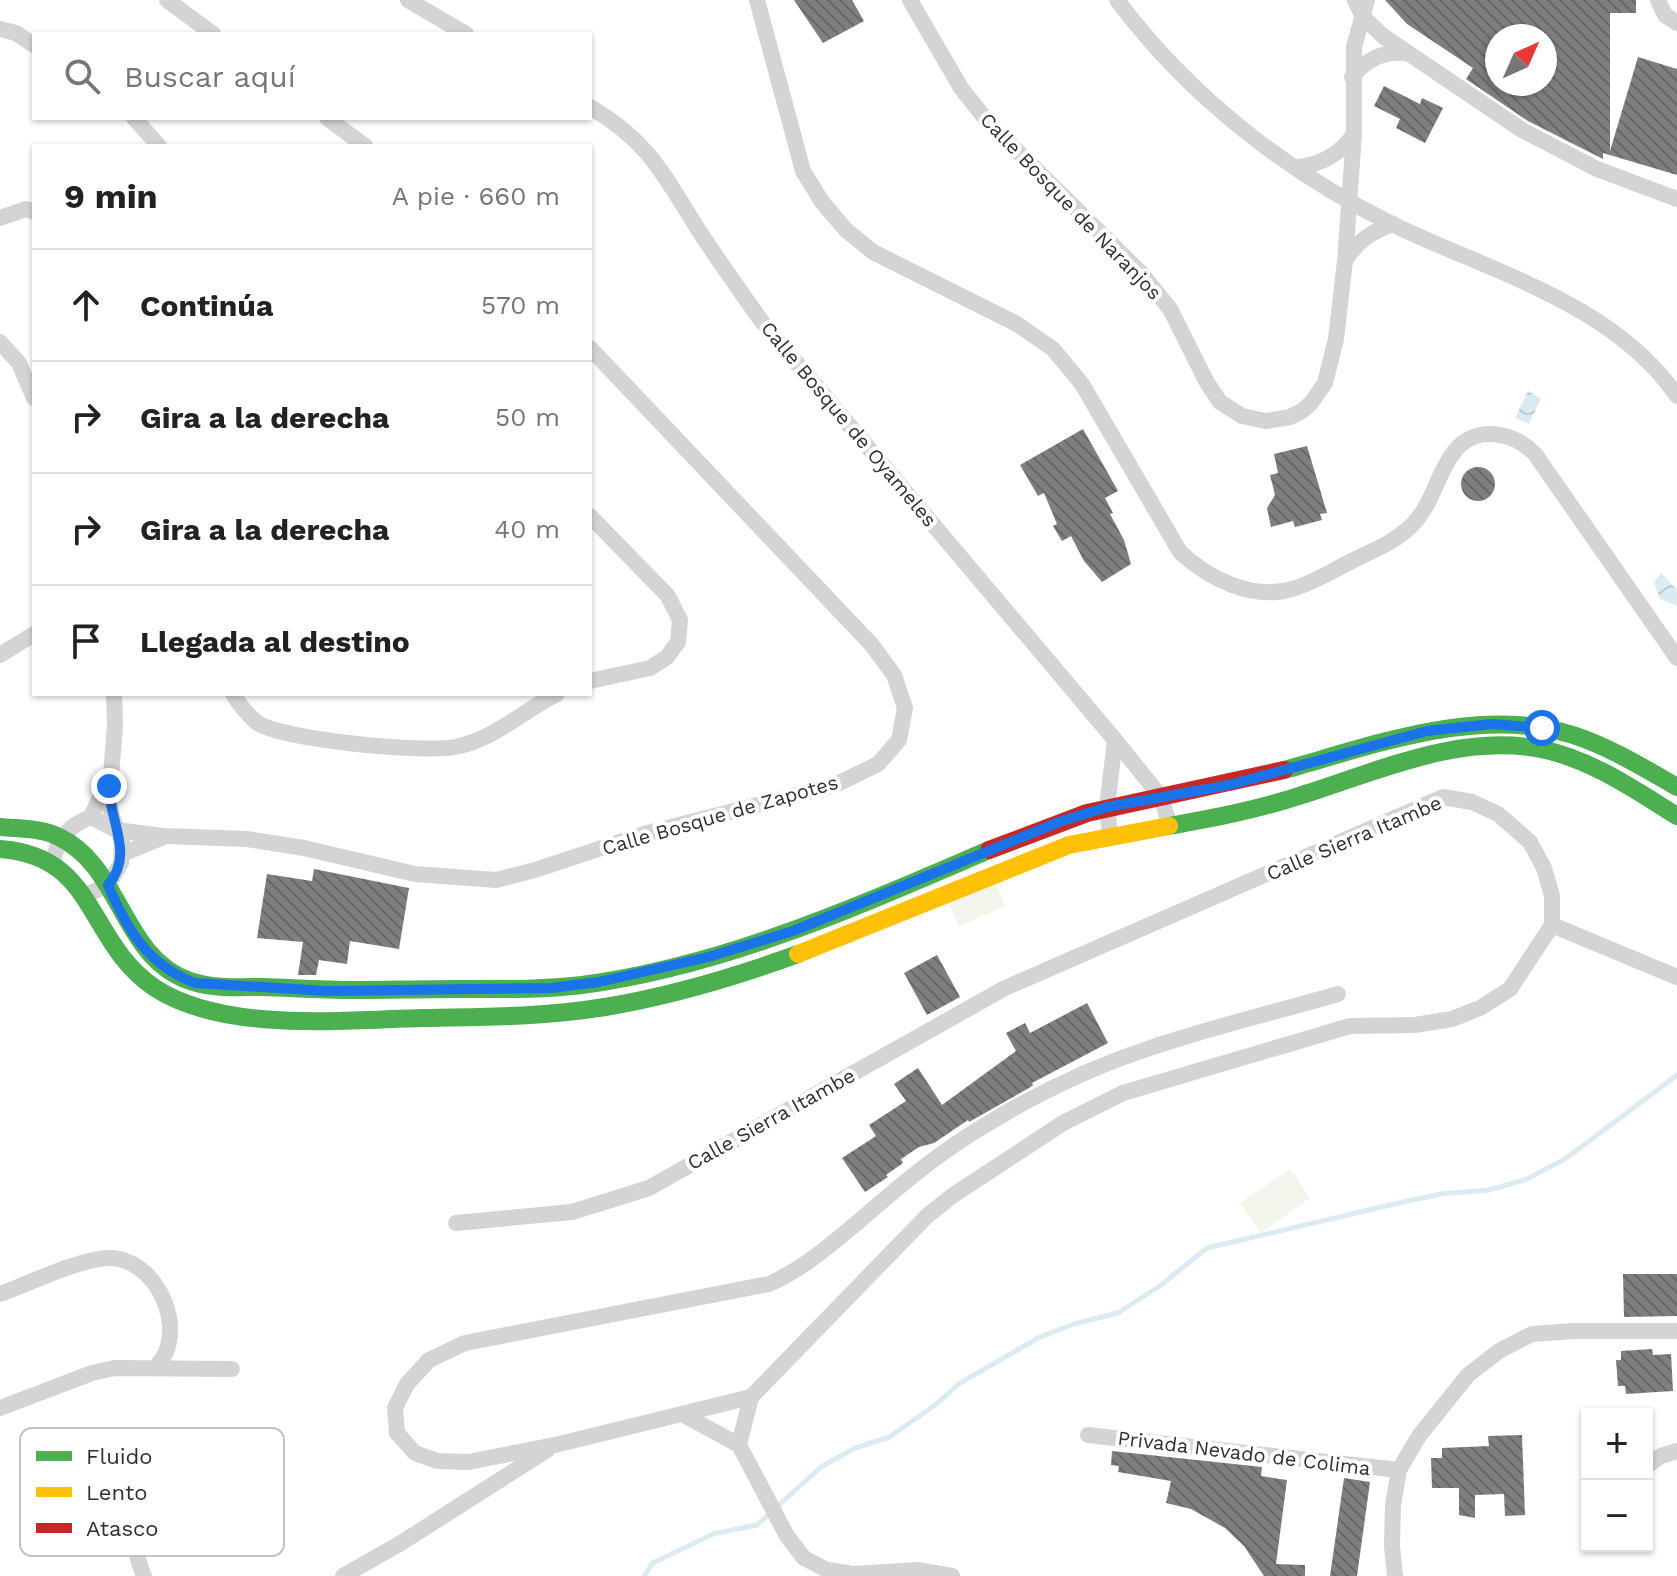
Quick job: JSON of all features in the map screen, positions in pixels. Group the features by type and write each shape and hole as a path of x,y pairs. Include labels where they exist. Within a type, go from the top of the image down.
{"street":[{"path":"167,0 210,32"},
{"path":"408,0 463,32"},
{"path":"757,0 803,171 822,202 846,230 873,252 1017,324 1053,349 1082,384 1180,552 1203,571 1245,588 1273,592 1297,588 1400,535 1427,506 1460,445 1479,436 1500,434 1519,440 1535,454 1677,658"},
{"name":"Calle Bosque de Naranjos","path":"910,0 961,88 988,122 1141,273 1170,309 1212,392 1230,410 1254,420 1279,420 1302,411 1325,383 1336,339 1345,261 1354,134 1354,47 1367,0"},
{"path":"1117,0 1171,63 1231,122 1348,200 1393,224 1583,311 1621,335 1677,396"},
{"path":"1355,0 1363,17 1406,53 1522,130 1597,169 1677,199"},
{"path":"1658,0 1665,15 1677,23"},
{"path":"0,29 16,33 32,44"},
{"path":"1352,77 1372,58 1389,53 1406,53"},
{"name":"Calle Bosque de Oyameles","path":"592,108 624,129 653,157 728,275 763,323 1161,797"},
{"path":"136,120 157,144"},
{"path":"330,120 362,144"},
{"path":"1297,167 1329,158 1354,134"},
{"path":"0,218 26,209 32,211"},
{"path":"1345,261 1357,243 1373,231 1393,224"},
{"path":"0,342 19,363 32,393"},
{"name":"Calle Bosque de Zapotes","path":"91,817 116,830 164,836 247,839 304,848 415,874 496,880 644,834 835,785 878,764 899,740 905,708 894,675 871,644 592,350"},
{"path":"592,518 668,596 680,620 678,642 667,657 650,668 592,681"},
{"path":"0,655 32,635"},
{"path":"86,895 108,885 119,871 122,854 122,842 109,801 114,696"},
{"path":"235,696 258,723 284,733 313,739 417,748 455,747 488,736 554,696"},
{"path":"0,827 32,830 61,838 87,859 108,885 124,922 139,945 170,971 195,983 327,991 551,988 599,982 708,957 793,931 1059,822 1107,807 1229,785 1427,731 1492,724 1542,728 1618,753 1677,787"},
{"path":"1110,834 1107,807 1115,740"},
{"path":"0,849 29,852 70,875 86,895 113,946 133,971 159,990 187,1003 251,1017 331,1021 552,1015 609,1006 716,980 797,955 1069,845 1110,834 1170,826 1273,804 1434,754 1495,746 1541,749 1612,777 1677,816"},
{"path":"53,863 61,838 74,825 91,817 112,772"},
{"path":"1161,797 1170,826"},
{"name":"Calle Sierra Itambe","path":"456,1223 572,1212 649,1188 1005,988 1443,797 1485,807 1510,822 1530,842 1549,881 1552,925"},
{"name":"Calle Bosque de Zapotes","path":"122,854 164,836"},
{"path":"739,1445 751,1397 927,1216 1063,1123 1103,1101 1350,1026 1434,1023 1466,1014 1510,989 1552,925 1677,977"},
{"path":"751,1397 555,1445 468,1462 437,1461 415,1453 397,1433 395,1408 407,1384 429,1360 465,1343 769,1284 794,1273 815,1258 915,1173 1024,1103 1089,1072 1150,1048 1338,994"},
{"path":"0,1294 87,1262 112,1258 134,1265 151,1280 166,1302 170,1329 166,1352 156,1367"},
{"path":"1395,1576 1393,1505 1399,1470 1419,1436 1468,1375 1499,1351 1532,1334 1677,1331"},
{"path":"0,1408 92,1373 115,1368 232,1369"},
{"path":"684,1415 739,1445 783,1529 804,1558 827,1570 854,1574 918,1570 952,1576"},
{"name":"Privada Nevado de Colima","path":"1088,1435 1399,1470"},
{"path":"343,1576 401,1543 555,1445"},
{"path":"1653,1462 1677,1451"},
{"path":"138,1556 144,1576"}],"shaded area":[{"path":"996,883 1005,906 959,926 949,903"},
{"path":"1290,1169 1310,1198 1261,1233 1240,1203"}],"water":[{"path":"1528,391 1541,398 1529,424 1515,418"},
{"path":"1661,573 1677,590 1677,606 1660,599 1654,582"}],"building":[{"path":"794,0 852,0 864,21 823,43"},
{"path":"1385,0 1636,0 1636,13 1610,13 1610,151 1638,57 1677,69 1677,175 1603,153 1603,159 1528,121 1491,96 1557,96 1557,24 1485,24 1485,92 1466,79 1473,68 1407,24"},
{"path":"1384,86 1420,104 1422,98 1443,108 1425,143 1396,128 1400,119 1374,106"},
{"path":"1083,429 1118,491 1105,498 1131,564 1102,582 1084,561 1071,536 1062,541 1053,526 1057,524 1044,493 1038,496 1020,465"},
{"path":"1307,446 1327,513 1320,514 1322,520 1295,527 1293,521 1271,527 1267,508 1275,495 1270,475 1278,473 1274,454"},
{"path":"1478,467 1490,472 1495,484 1490,496 1478,501 1466,496 1461,484 1466,472"},
{"path":"314,869 409,888 399,949 350,941 347,964 319,960 316,975 298,975 303,942 257,938 267,874 312,881"},
{"path":"937,955 960,997 927,1015 904,973"},
{"path":"1087,1003 1108,1043 1032,1083 1029,1088 968,1120 934,1143 919,1147 901,1159 903,1163 886,1175 888,1177 865,1192 842,1158 876,1136 869,1125 906,1101 894,1084 918,1068 942,1105 1016,1051 1006,1033 1025,1023 1030,1033"},
{"path":"1623,1274 1677,1274 1677,1316 1624,1317"},
{"path":"1652,1349 1653,1355 1671,1354 1673,1391 1626,1394 1625,1386 1618,1386 1616,1360 1621,1360 1621,1351"},
{"path":"1522,1435 1525,1515 1505,1516 1504,1494 1475,1495 1475,1518 1459,1515 1459,1488 1432,1488 1431,1458 1442,1458 1442,1448 1489,1446 1488,1436"},
{"path":"1112,1451 1262,1467 1261,1476 1287,1480 1276,1564 1305,1565 1305,1576 1264,1576 1244,1546 1225,1528 1191,1509 1166,1503 1171,1481 1118,1472 1119,1466 1111,1465"},
{"path":"1344,1478 1370,1482 1357,1576 1330,1576"}],"waterway":[{"path":"644,1576 653,1563 713,1534 757,1525 821,1467 855,1448 889,1437 934,1406 960,1383 1040,1337 1074,1324 1118,1313 1161,1285 1207,1248 1403,1202 1441,1194 1489,1190 1527,1179 1565,1159 1677,1075"}],"traffic: fast":[{"path":"1284,770 1427,732 1501,724 1537,727 1587,740 1677,787"},
{"path":"1169,826 1267,805 1418,758 1479,746 1510,745 1541,749 1577,760 1612,776 1677,816"},
{"path":"0,827 45,832 80,851 110,889 149,953 167,969 190,981 226,987 330,990 535,988 582,985 635,976 688,964 790,931 989,850"},
{"path":"0,849 32,855 56,867 74,884 115,948 155,988 183,1002 249,1018 322,1021 560,1013 629,1003 678,991 798,954"}],"traffic: slow":[{"path":"798,954 1069,845 1169,826"}],"traffic: jam":[{"path":"989,850 1087,813 1284,770"}],"route":[{"path":"109,786 109,801 122,842 122,854 119,871 108,885 124,922 139,945 159,964 182,978 195,983 327,991 551,988 599,982 708,957 793,931 1059,822 1107,807 1229,785 1427,731 1492,724 1542,728"}]}
